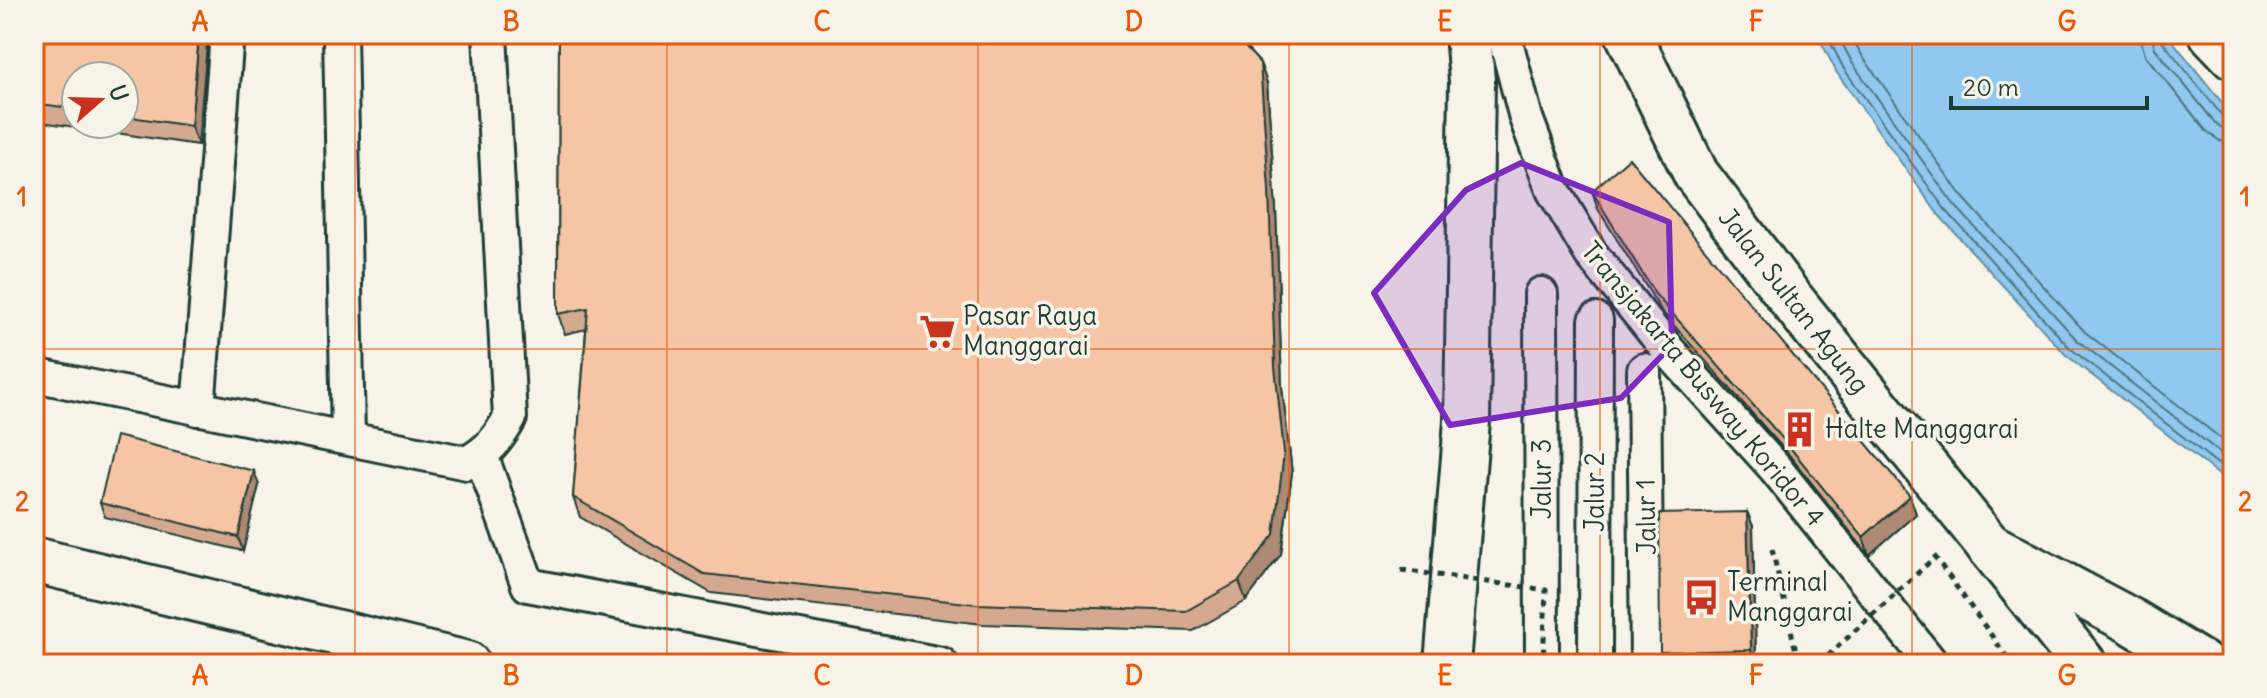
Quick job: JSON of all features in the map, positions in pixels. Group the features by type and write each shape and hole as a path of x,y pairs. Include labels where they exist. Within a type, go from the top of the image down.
{"main road":[{"path":"1447,664 1467,421 1472,81 1468,34"},
{"path":"1472,81 1495,34"},
{"name":"Jalan Sultan Agung","path":"1628,34 1696,174 1794,303 1988,545 2131,621 2202,664"},
{"path":"2212,34 2233,56"},
{"path":"1988,545 2084,664"},
{"path":"34,560 364,653 467,664"}],"lane":[{"path":"198,409 227,34"},
{"path":"340,34 348,438"},
{"path":"34,375 467,463 481,455 495,444 510,418 490,34"},
{"name":"Transjakarta Busway Koridor 4","path":"1504,34 1526,118 1553,190 1591,254 1669,351 1775,468 1932,664"},
{"name":"Jalur 3","path":"1541,294 1542,664"},
{"name":"Jalur 2","path":"1595,664 1596,320"},
{"name":"Jalur 1","path":"1644,370 1647,664"},
{"path":"481,455 528,585 941,664"}],"path":[{"path":"1819,664 1935,557 2012,664"},
{"path":"1401,570 1546,590 1542,664"}],"highlighted area":[{"path":"1521,163 1669,222 1672,345 1621,398 1450,425 1374,293 1466,190"}],"water":[{"path":"1817,34 2167,34 2233,116 2233,486 2065,354 1938,214 1837,73"}],"building":[{"path":"34,34 199,34 191,126 140,118 140,60 60,60 60,107 34,103"},
{"name":"Pasar Raya Manggarai","path":"559,34 1233,34 1260,63 1269,190 1275,367 1284,453 1274,534 1239,581 1186,611 976,604 704,574 573,497 588,308 558,314"},
{"name":"Halte Manggarai","path":"1629,158 1910,496 1863,537 1783,439 1655,294 1592,191"},
{"path":"116,436 254,471 238,537 100,503"},
{"name":"Terminal Manggarai","path":"1747,512 1751,650 1660,652 1659,514"}],"place":[{"name":"Pasar Raya Manggarai","path":"937,331"},
{"name":"Halte Manggarai","path":"1799,429"},
{"name":"Terminal Manggarai","path":"1701,597"}]}
